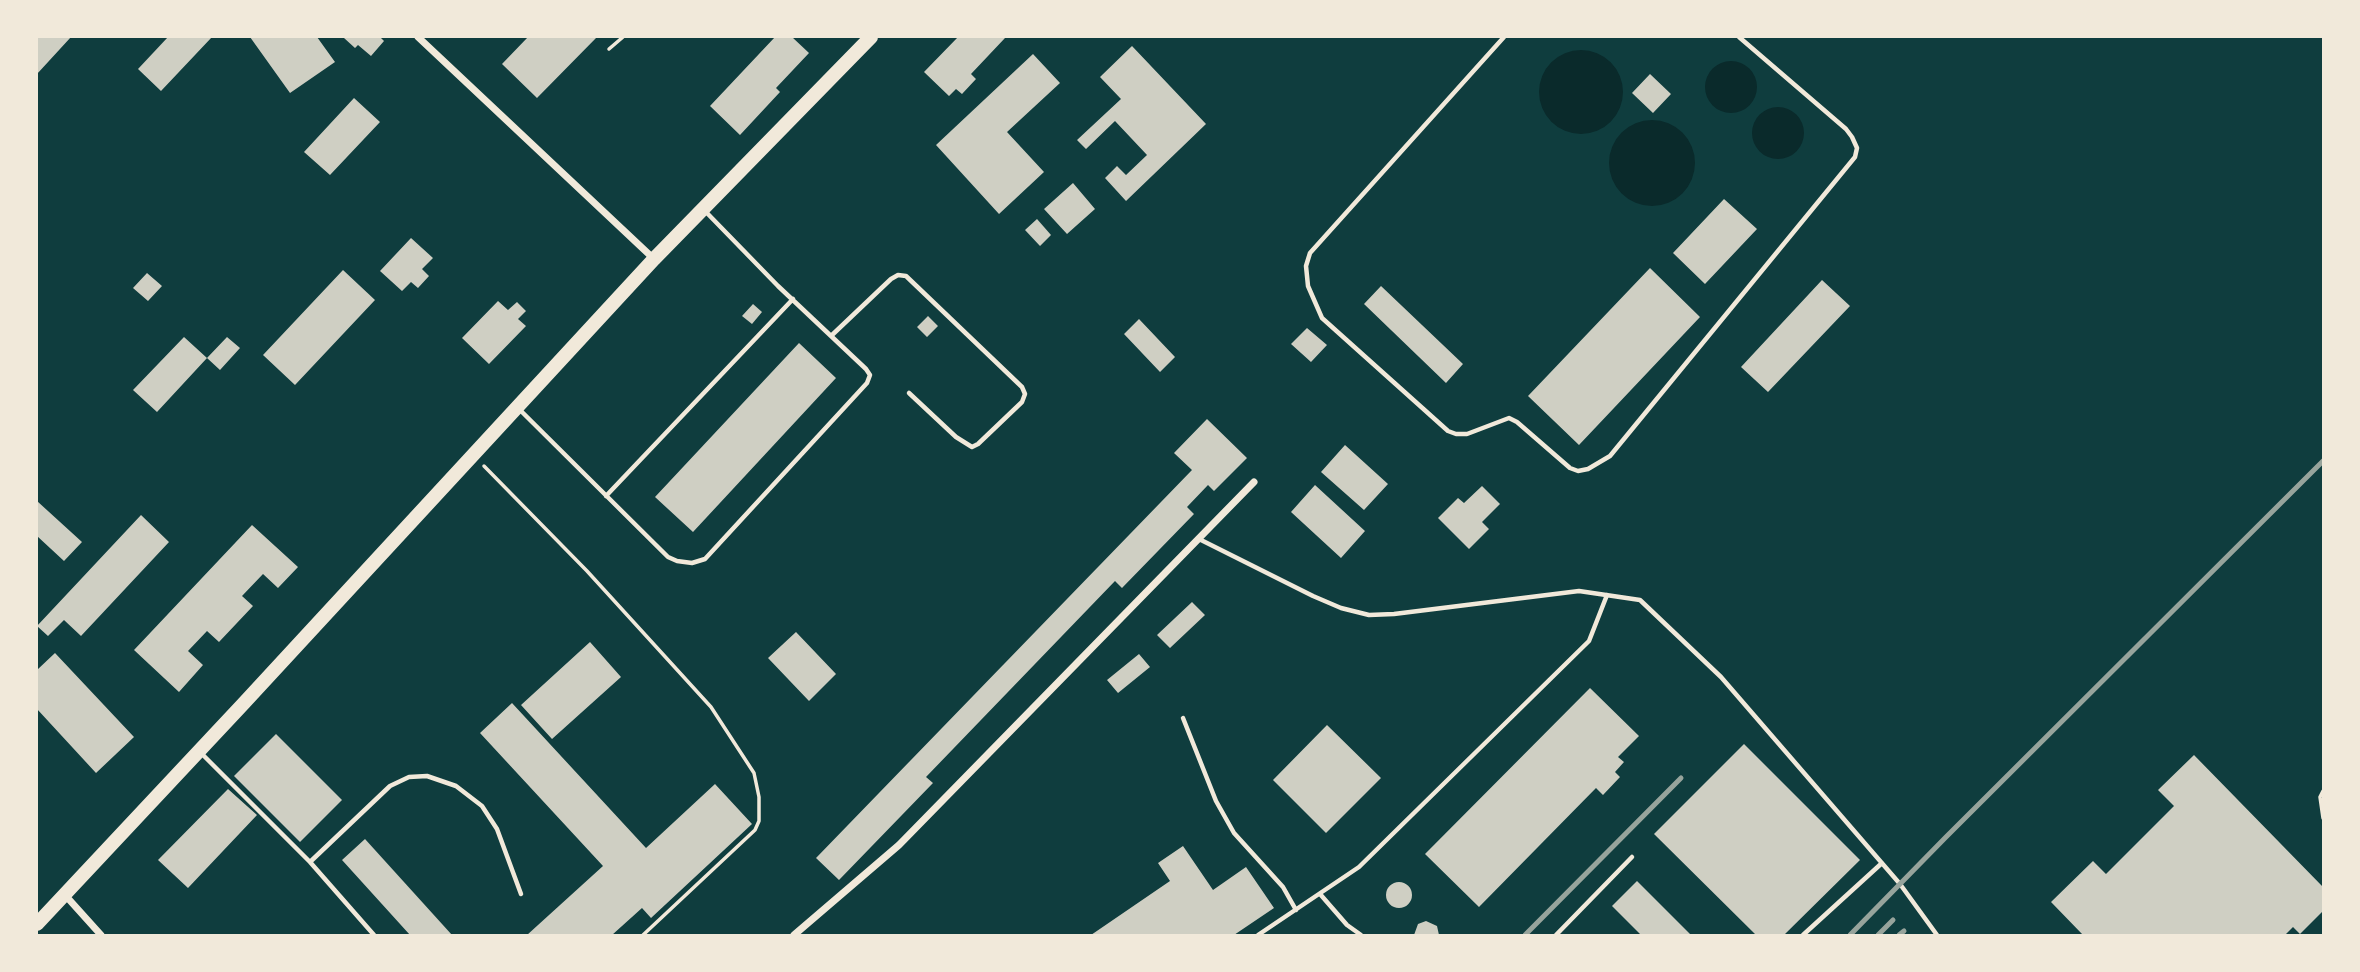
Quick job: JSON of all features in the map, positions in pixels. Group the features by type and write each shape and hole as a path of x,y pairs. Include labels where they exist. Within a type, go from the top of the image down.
{"main road":[{"path":"37,924 654,259 871,37"}],"street":[{"path":"418,37 654,259"},
{"path":"794,935 899,845 1254,482"},
{"path":"64,894 101,935"}],"lane":[{"path":"1504,37 1310,253 1306,266 1308,286 1313,303 1322,318 1448,430 1456,434 1467,434 1509,418 1570,468 1578,471 1588,470 1610,456 1855,157 1857,148 1846,129 1739,37"},
{"path":"517,407 667,557 692,563 705,559 867,383 870,375 723,231 703,208"},
{"path":"831,336 891,279 898,275 906,276 1022,387 1025,394 1022,402 972,447 956,438 909,394"},
{"path":"606,496 793,299"},
{"path":"1199,539 1313,596 1341,608 1369,615 1579,591 1640,600 1721,677 1900,884 1937,935"},
{"path":"1258,935 1359,867 1589,640 1607,595"},
{"path":"1183,718 1216,801 1234,833 1283,887 1296,910"},
{"path":"199,751 310,862 374,935"},
{"path":"310,862 390,786 409,777 428,776 456,786 482,806 498,830 521,894"},
{"path":"1556,935 1632,857"},
{"path":"1803,935 1882,863"},
{"path":"1319,894 1347,925 1361,935"}],"path":[{"path":"610,49 622,37"},
{"path":"473,455 587,571 711,707 754,773 759,821 755,830 643,935"},
{"path":"2323,792 2320,797 2323,818"}],"water":[{"path":"1581,50 1597,53 1611,62 1620,76 1623,92 1620,108 1611,122 1597,131 1581,134 1565,131 1551,122 1542,108 1539,92 1542,76 1551,62 1565,53"},
{"path":"1731,61 1741,63 1749,69 1755,77 1755,97 1749,105 1741,111 1731,113 1721,111 1713,105 1707,97 1705,87 1707,77 1713,69 1721,63"},
{"path":"1778,107 1788,109 1796,115 1802,123 1802,143 1796,151 1788,157 1778,159 1768,157 1760,151 1754,143 1752,133 1754,123 1760,115 1768,109"},
{"path":"1652,120 1668,124 1682,133 1691,147 1695,163 1691,179 1682,193 1668,202 1652,206 1636,202 1622,193 1613,179 1609,163 1613,147 1622,133 1636,124"}],"building":[{"path":"37,37 71,37 37,74"},
{"path":"168,37 212,37 161,91 138,69"},
{"path":"250,37 317,37 335,62 290,93"},
{"path":"380,37 384,41 371,56 358,45 355,48 344,38"},
{"path":"528,37 597,37 537,98 502,64"},
{"path":"775,37 792,37 809,53 776,88 780,92 740,135 710,106"},
{"path":"958,37 1005,38 971,74 976,79 962,94 956,89 949,96 924,72"},
{"path":"1132,46 1206,124 1126,201 1105,178 1117,166 1126,175 1147,155 1115,121 1086,149 1077,140 1121,99 1100,77"},
{"path":"1033,54 1060,83 1007,132 1044,172 999,214 936,145"},
{"path":"1650,74 1671,94 1653,113 1632,93"},
{"path":"354,98 380,122 330,175 304,152"},
{"path":"1073,183 1095,209 1067,234 1044,209"},
{"path":"1724,199 1757,229 1705,284 1673,253"},
{"path":"1037,219 1051,235 1040,246 1025,230"},
{"path":"411,238 433,258 422,269 429,276 418,288 411,282 402,291 380,271"},
{"path":"1650,268 1700,317 1579,445 1528,396"},
{"path":"343,270 375,300 295,385 263,355"},
{"path":"147,273 162,286 148,301 133,288"},
{"path":"1822,280 1850,306 1768,392 1741,367"},
{"path":"1381,286 1463,364 1446,383 1364,304"},
{"path":"498,301 508,310 517,302 526,311 518,319 526,326 489,364 462,338"},
{"path":"753,304 762,312 752,324 742,316"},
{"path":"928,316 938,326 927,337 917,327"},
{"path":"1139,319 1175,357 1160,372 1124,334"},
{"path":"1307,328 1327,345 1311,362 1291,344"},
{"path":"184,337 207,358 157,412 133,390"},
{"path":"227,337 240,348 220,370 207,358"},
{"path":"799,343 836,378 693,532 655,497"},
{"path":"1207,419 1247,458 1214,491 1208,485 1187,507 1194,514 1122,588 1115,581 926,777 933,783 839,880 816,858 1192,470 1174,453"},
{"path":"1345,445 1388,484 1364,510 1321,472"},
{"path":"1315,485 1365,531 1341,558 1291,512"},
{"path":"1482,486 1500,504 1482,522 1489,529 1469,549 1438,518 1458,498 1464,503"},
{"path":"37,501 82,542 64,561 37,536"},
{"path":"141,515 169,542 81,636 64,620 48,636 37,626"},
{"path":"252,525 298,567 278,588 263,574 242,596 253,606 219,642 207,631 188,651 203,665 179,692 134,650"},
{"path":"1192,602 1205,615 1170,648 1157,635"},
{"path":"796,632 836,674 809,701 768,658"},
{"path":"590,642 621,677 552,739 521,705"},
{"path":"55,653 134,737 96,773 37,709 37,670"},
{"path":"1139,654 1150,667 1118,693 1107,680"},
{"path":"1590,688 1639,736 1618,757 1624,762 1615,772 1620,777 1603,795 1596,788 1479,907 1425,854"},
{"path":"512,703 646,848 715,784 752,824 651,918 642,908 612,935 527,935 603,866 480,733"},
{"path":"1327,725 1381,778 1326,833 1273,780"},
{"path":"276,734 342,800 300,842 234,776"},
{"path":"1744,744 1860,860 1784,935 1756,935 1654,834"},
{"path":"2194,755 2323,887 2323,911 2300,934 2293,927 2285,935 2083,935 2051,902 2093,861 2106,874 2174,806 2158,790"},
{"path":"228,789 257,815 188,888 158,860"},
{"path":"365,839 452,935 410,935 342,860"},
{"path":"1183,846 1213,890 1246,867 1274,908 1234,935 1091,935 1170,881 1158,863"},
{"path":"1637,881 1691,935 1641,935 1612,906"},
{"path":"1399,882 1408,886 1412,895 1408,904 1399,908 1390,904 1386,895 1390,886"},
{"path":"1426,921 1437,926 1439,935 1414,935 1418,924"}],"railway":[{"path":"1850,935 2323,461"},
{"path":"1525,935 1681,778"},
{"path":"1878,935 1893,920"},
{"path":"1899,935 1904,931"}]}
